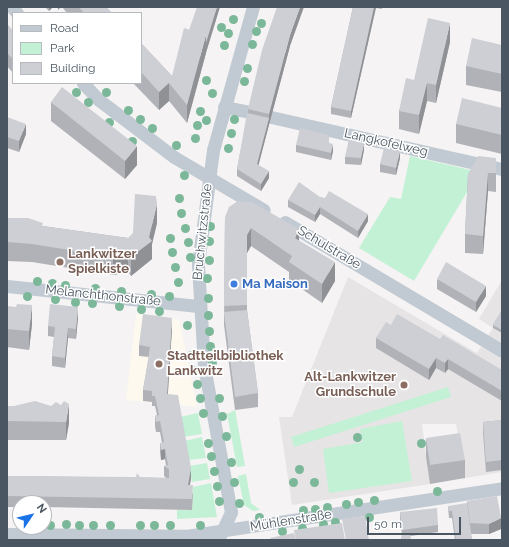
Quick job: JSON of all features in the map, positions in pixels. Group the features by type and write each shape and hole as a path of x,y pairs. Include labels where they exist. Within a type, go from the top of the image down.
{"street":[{"name":"Bruchwitzstraße","path":"221,536 231,512 204,366 198,306 200,236 208,178 224,107 253,7"},
{"name":"Schulstraße","path":"84,84 139,131 208,178 502,350"},
{"path":"224,107 250,112"},
{"name":"Langkofelweg","path":"271,117 502,169"},
{"name":"Melanchthonstraße","path":"7,286 198,306"},
{"name":"Mühlenstraße","path":"7,534 221,536 502,488"}],"shaded area":[{"name":"Alt-Lankwitzer Grundschule","path":"348,277 477,353 493,328 479,319 502,280 502,472 465,478 456,424 422,424 430,484 292,505 279,417 292,417"},
{"path":"136,314 179,319 197,407 126,400"}],"green space":[{"path":"410,156 479,172 414,281 359,248 390,197 401,199"},
{"path":"448,387 451,397 294,447 291,437"},
{"path":"235,410 245,466 237,467 227,414"},
{"path":"198,413 202,434 183,437 180,417"},
{"path":"402,421 412,481 329,493 323,449 363,442 360,429"},
{"path":"202,437 206,458 188,460 184,441"},
{"path":"207,463 210,479 192,482 189,466"},
{"path":"246,474 251,503 260,510 253,511 244,505 238,476"},
{"path":"211,483 217,517 177,519 177,510 192,510 193,487"}],"building":[{"path":"79,7 106,7 111,12 83,12"},
{"path":"197,7 217,7 206,43 206,35 189,30"},
{"path":"277,7 300,7 290,35 269,114 248,109 262,50"},
{"path":"353,7 374,7 351,111 331,107"},
{"path":"428,18 450,23 436,85 427,83 419,115 399,111 406,78 414,80"},
{"path":"7,24 12,30 12,58 7,53"},
{"path":"184,28 206,35 187,105 169,83 159,92 142,73 142,44 172,76"},
{"path":"472,38 502,45 502,74 466,66"},
{"path":"62,87 137,146 125,161 51,102"},
{"path":"462,98 502,108 502,135 456,124"},
{"path":"247,113 269,118 257,164 269,171 261,184 237,169"},
{"path":"7,117 26,124 19,141 7,137"},
{"path":"300,128 329,135 329,143 333,144 331,153 296,145"},
{"path":"349,139 364,143 361,158 345,157"},
{"path":"384,148 400,151 396,168 380,164"},
{"path":"478,156 496,158 496,173 488,173 483,236 465,234 468,174"},
{"path":"299,182 320,197 325,198 329,191 368,214 358,231 320,207 315,215 288,200"},
{"path":"135,194 156,196 157,204 149,237 152,241 131,257 128,254 113,257 32,244 7,242 7,218 28,218 43,223 42,226 128,238 133,233"},
{"path":"238,201 252,202 299,229 295,238 335,262 322,284 289,262 292,256 251,228 247,235 247,305 224,306 225,217 229,207"},
{"path":"446,262 486,286 476,302 437,279"},
{"path":"17,304 32,305 29,331 7,329 7,306 16,307"},
{"path":"50,304 78,307 76,329 68,328 65,358 52,356 55,327 48,326"},
{"path":"247,310 258,393 235,397 224,312"},
{"path":"502,310 502,330 493,325"},
{"path":"143,314 172,318 167,394 178,395 191,468 188,485 193,485 192,499 52,497 52,495 7,496 7,476 136,477 137,473 140,477 169,478 169,469 164,466 168,465 165,449 161,450 160,443 164,442 160,421 156,422 155,416 159,415 155,396 152,396 152,391 143,390 150,347 139,345"},
{"path":"397,314 440,339 443,335 502,370 502,391 448,359 445,363 436,358 429,369 376,338 386,322 391,325"},
{"path":"35,401 51,406 56,402 61,405 64,401 69,404 66,422 7,421 7,406 14,406"},
{"path":"502,420 502,460 486,462 483,422"},
{"path":"460,433 465,460 430,465 426,438"},
{"path":"497,496 501,518 489,524 470,523 467,501"},
{"path":"467,503 472,540 456,540 452,511 449,511 448,506"},
{"path":"437,508 438,525 402,530 400,512"},
{"path":"365,516 369,540 346,540 342,519"},
{"path":"342,523 345,540 296,540 294,530"},
{"path":"294,533 296,540 271,540 270,538"},
{"path":"402,533 410,533 411,540 401,540"}],"place":[{"name":"Lankwitzer Spielkiste","path":"60,262"},
{"name":"Ma Maison","path":"234,284"},
{"name":"Stadtteilbibliothek Lankwitz","path":"159,364"},
{"name":"Alt-Lankwitzer Grundschule","path":"404,385"}]}
